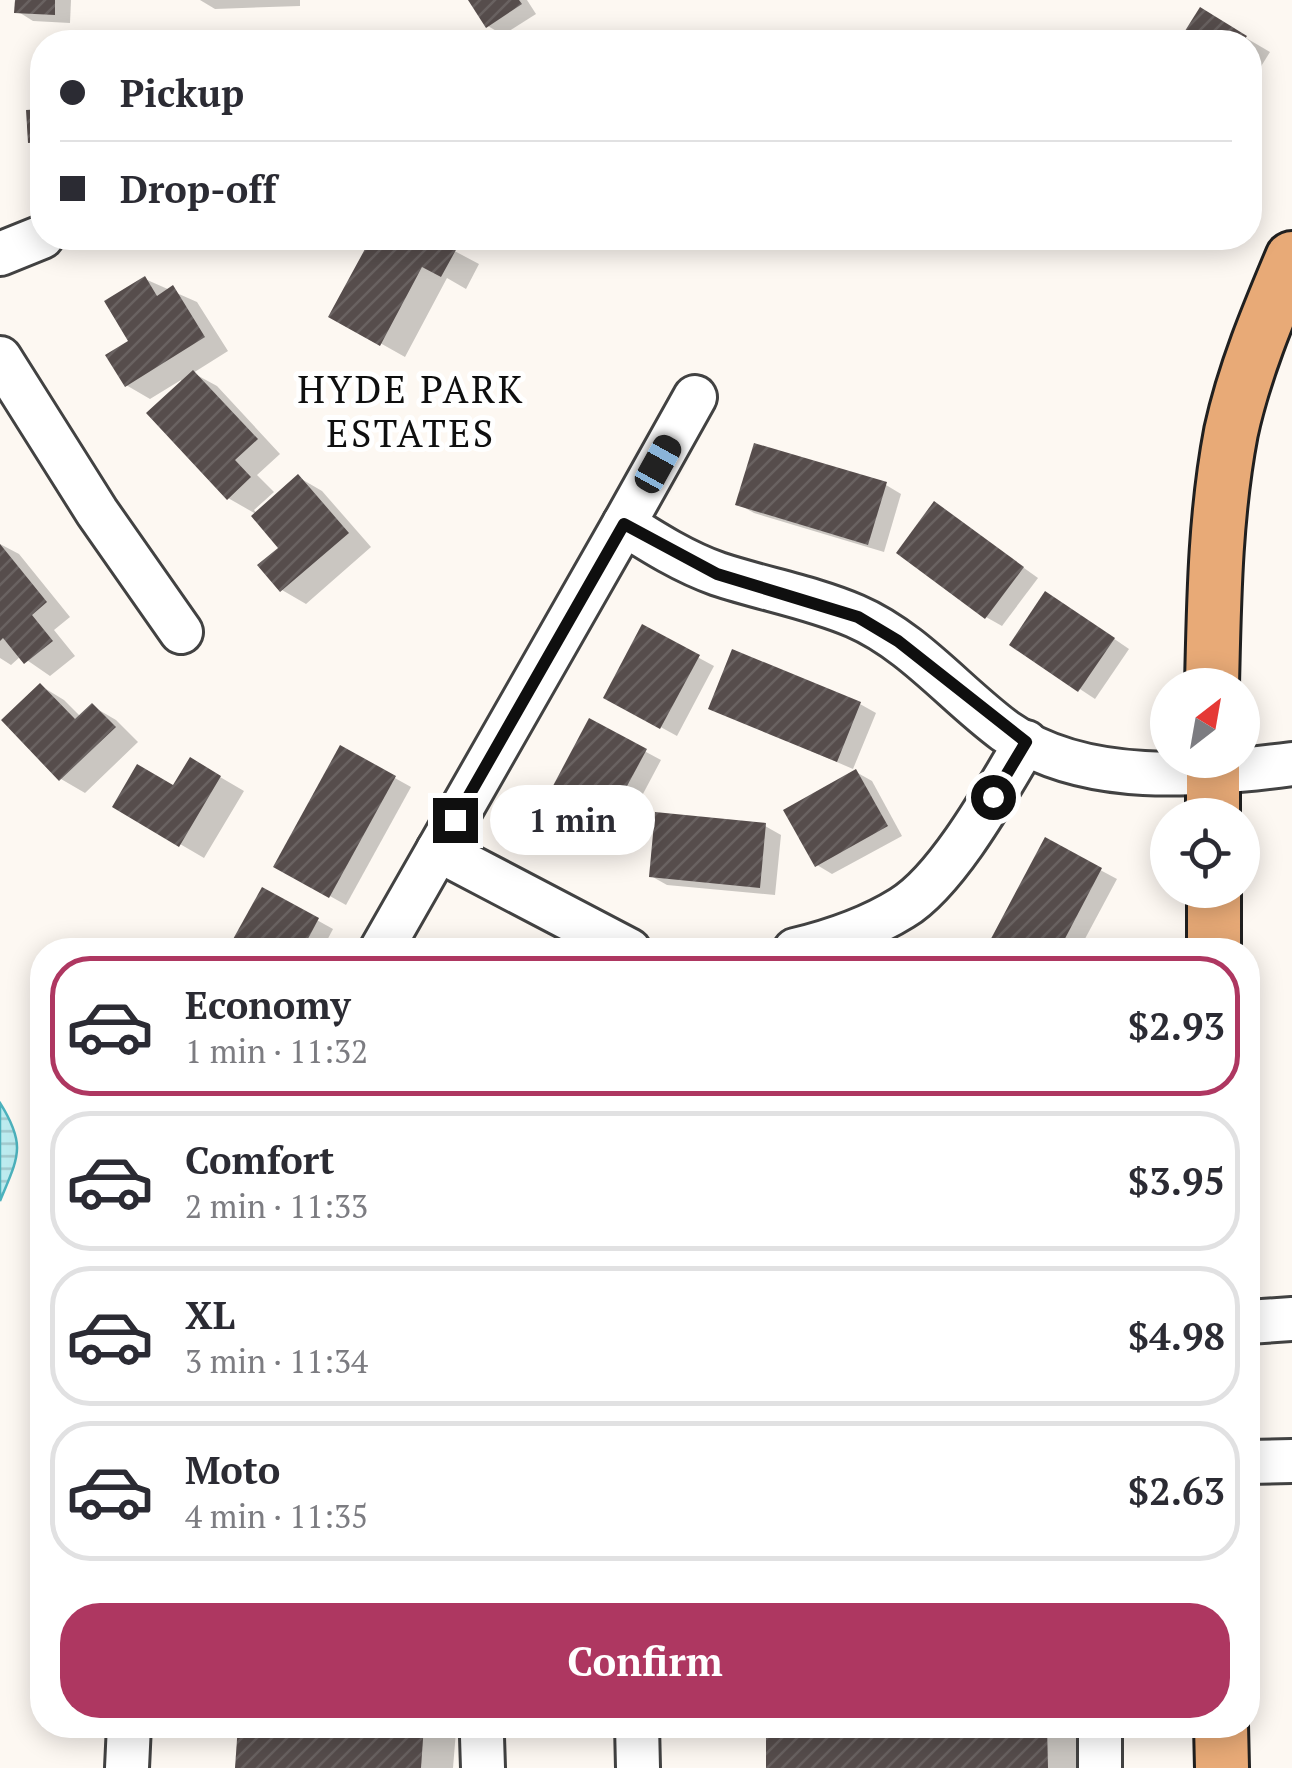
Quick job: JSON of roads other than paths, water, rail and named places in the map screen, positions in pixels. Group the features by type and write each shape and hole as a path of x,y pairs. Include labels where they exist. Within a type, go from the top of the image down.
{"main road":[{"path":"1213,668 1220,504 1232,429 1260,334 1292,258"},
{"path":"1214,908 1214,938"},
{"path":"1221,1738 1222,1768"}],"street":[{"path":"0,254 30,242"},
{"path":"0,358 96,512 182,632"},
{"path":"387,938 695,397"},
{"path":"624,524 717,574 858,617 898,641 1046,754 1091,766 1213,783 1292,764"},
{"path":"840,938 905,907 979,820 1026,742"},
{"path":"438,850 606,938"},
{"path":"1260,1321 1292,1318"},
{"path":"1260,1462 1292,1461"},
{"path":"127,1768 128,1738"},
{"path":"637,1738 638,1768"},
{"path":"1100,1738 1100,1768"}],"water":[{"path":"0,1103 14,1130 17,1152 0,1201"}],"district":[{"name":"HYDE PARK ESTATES","path":"411,412"}]}
